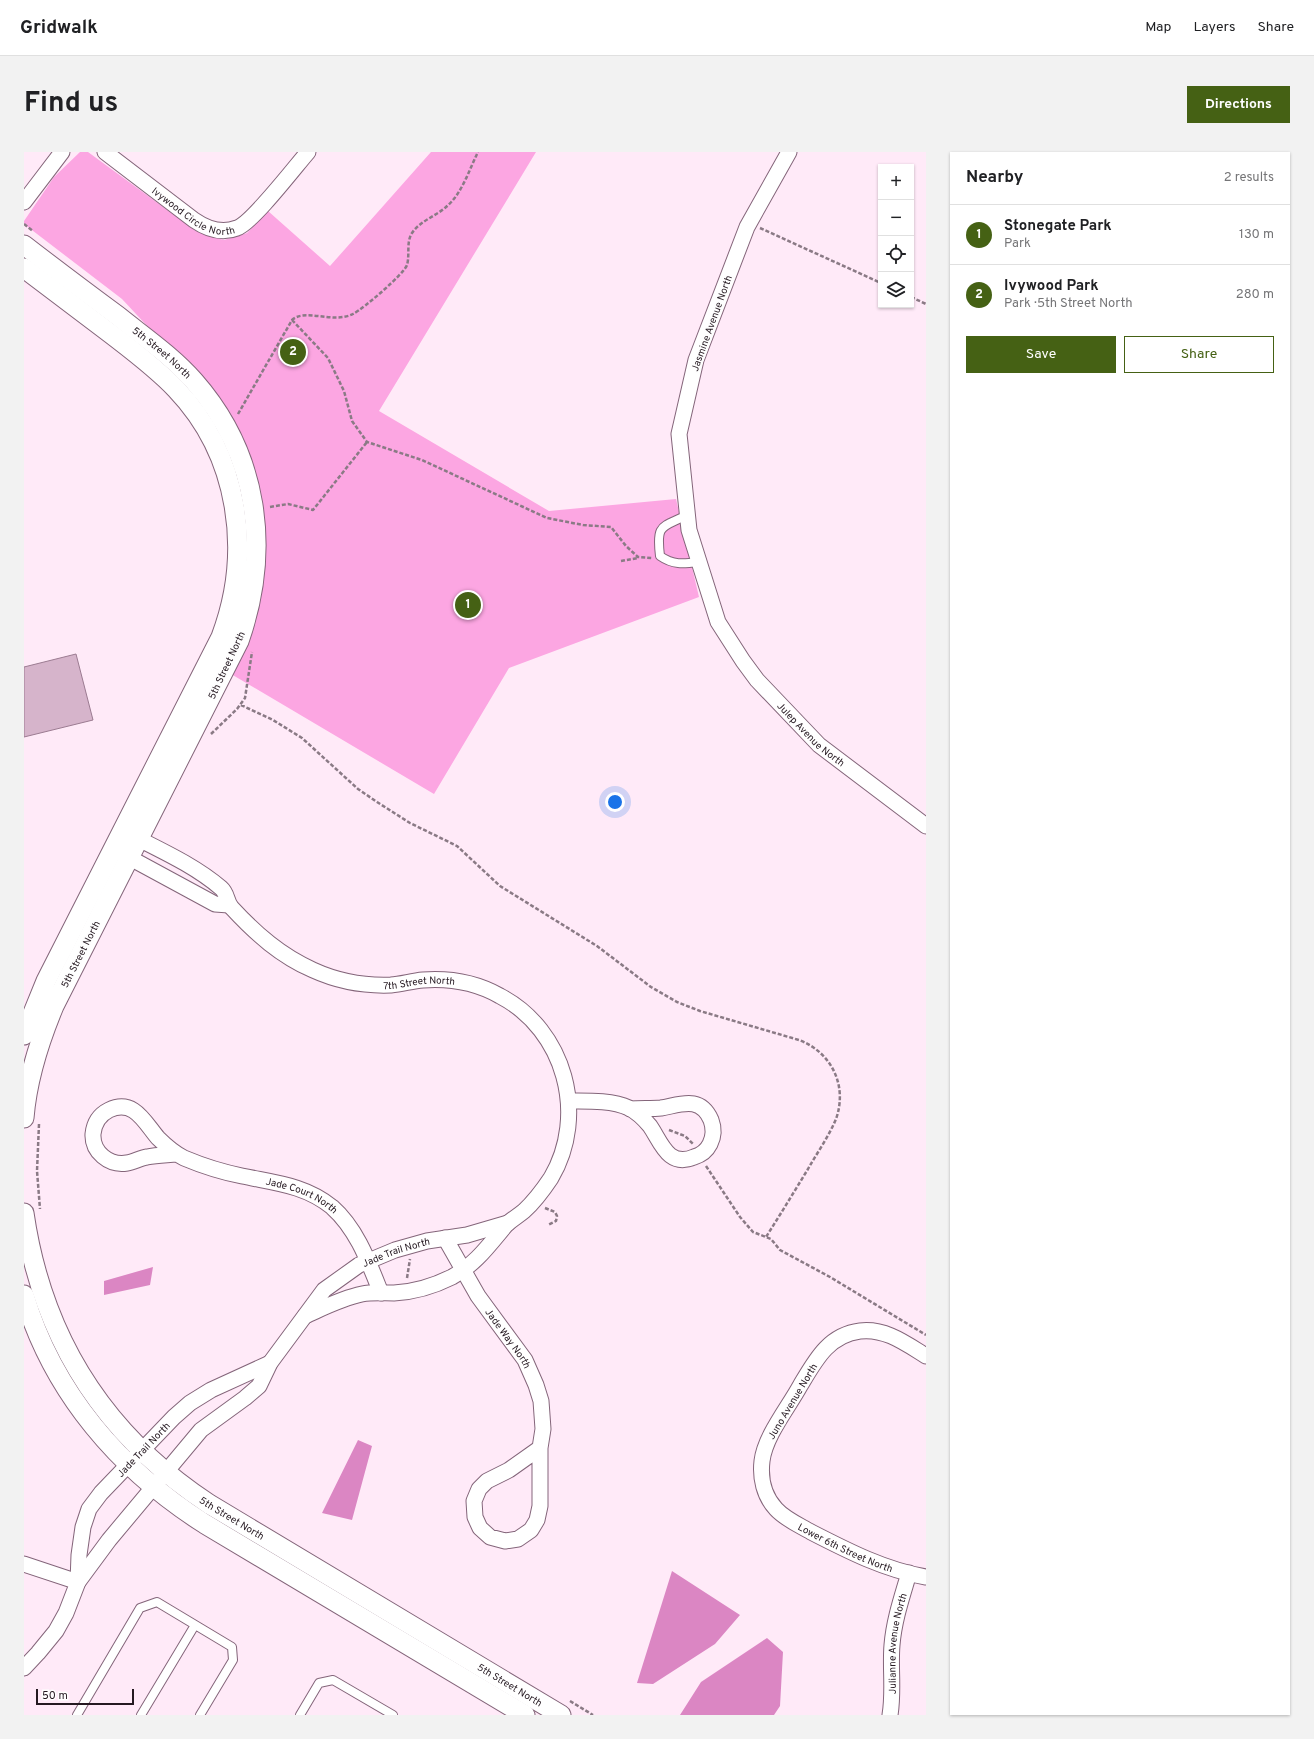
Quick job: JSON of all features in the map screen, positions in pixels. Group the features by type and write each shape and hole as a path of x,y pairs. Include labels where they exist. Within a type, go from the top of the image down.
{"street":[{"path":"24,202 62,152"},
{"name":"Ivywood Circle North","path":"105,152 194,220 207,228 224,231 238,228 250,219 308,152"},
{"name":"Jasmine Avenue North","path":"718,622 689,530 679,434 696,360 749,223 789,152"},
{"name":"5th Street North","path":"24,1035 46,981 121,853 230,660 242,631 250,604 256,572 257,532 254,510 242,464 233,441 223,420 193,381 156,346 31,240"},
{"name":"5th Street North","path":"24,268 144,360 176,389 192,407 214,443 228,478 234,504 238,535 237,573 233,600 213,654 131,835"},
{"name":"Julep Avenue North","path":"718,622 757,680 819,745 926,826"},
{"name":"7th Street North","path":"131,835 189,865 209,878 225,891 229,905 248,926 274,948 296,962 322,974 347,981 372,984 392,985 426,980 458,981 484,988 501,996 529,1017 548,1041 563,1073 569,1101"},
{"path":"121,853 215,904 229,905"},
{"name":"5th Street North","path":"32,1119 28,1090 39,1047 51,1013 121,853"},
{"path":"569,1101 610,1103 630,1108 659,1108 682,1102 694,1104 706,1112 710,1119 713,1130 710,1143 704,1151 693,1158 680,1159 671,1156 661,1147 646,1122 630,1108"},
{"name":"Jade Trail North","path":"305,1316 347,1298 362,1294 401,1293 419,1290 439,1283 462,1271 484,1253 508,1223 537,1198 553,1174 565,1141 569,1118 569,1101"},
{"name":"Jade Court North","path":"177,1154 147,1157 127,1163 114,1163 102,1157 97,1150 93,1138 95,1126 100,1116 107,1111 120,1107 129,1108 141,1115 159,1139 177,1154 223,1172 286,1184 311,1194 331,1207 343,1219 355,1236 368,1260 381,1293"},
{"name":"5th Street North","path":"32,1214 31,1254 38,1280 58,1334 71,1360 92,1392 121,1430 142,1451 165,1472 209,1504 561,1715"},
{"name":"Jade Trail North","path":"24,1668 56,1631 66,1613 78,1582 109,1540 207,1424 245,1398 259,1386 270,1363 324,1290 350,1270 368,1260 404,1247 472,1234 508,1223"},
{"name":"Jade Way North","path":"445,1238 462,1271 480,1300 529,1367 539,1393 542,1408 543,1429 540,1448 540,1506 536,1524 528,1533 518,1539 505,1541 490,1537 480,1528 475,1517 474,1501 479,1489 487,1481 509,1470 540,1448"},
{"name":"5th Street North","path":"24,1296 47,1354 73,1399 106,1441 128,1465 153,1488 205,1524 525,1715"},
{"name":"Juno Avenue North","path":"772,1505 765,1491 761,1470 763,1455 770,1438 823,1350 842,1336 853,1332 871,1330 891,1335 926,1356"},
{"name":"Jade Trail North","path":"78,1582 80,1542 87,1515 100,1493 174,1417 197,1398 270,1363"},
{"name":"Lower 6th Street North","path":"772,1505 789,1520 843,1549 873,1562 926,1577"},
{"path":"24,1564 78,1582"},
{"name":"Julianne Avenue North","path":"890,1715 894,1627 909,1573"}],"lane":[{"path":"687,515 667,523 661,529 658,538 660,556 670,563 684,565 698,562"},
{"path":"76,1715 140,1608 157,1602 232,1647 233,1660 200,1715"},
{"path":"140,1715 195,1625"},
{"path":"300,1715 319,1683 333,1680 393,1715"}],"path":[{"path":"238,414 292,320 300,315 340,318 354,314 402,273 407,265 409,241 413,232 452,202 478,152"},
{"path":"749,223 878,282"},
{"path":"24,224 31,240"},
{"path":"914,298 926,304"},
{"path":"292,320 328,358 344,391 352,421 367,442 422,460 547,518 583,525 611,527 638,558"},
{"path":"234,409 241,420"},
{"path":"270,507 288,504 313,510 367,442"},
{"path":"269,500 271,511"},
{"path":"621,561 660,556"},
{"path":"208,739 216,728 240,705 247,690 253,648"},
{"path":"240,705 273,720 302,738 358,789 376,802 410,823 457,846 500,886 597,946 651,987 677,1002 700,1011 799,1040 813,1047 822,1055 833,1068 839,1084 840,1102 836,1118 796,1190 766,1237"},
{"path":"32,1119 37,1171 32,1214"},
{"path":"664,1129 687,1137 696,1148"},
{"path":"704,1161 744,1223 753,1232 772,1240 780,1250 830,1276 926,1335"},
{"path":"542,1205 555,1212 557,1215 556,1220 548,1225"},
{"path":"406,1281 411,1256"}],"shaded area":[{"path":"80,152 88,152 196,231 224,240 247,233 268,211 330,266 431,152 536,152 379,411 549,511 676,499 699,597 509,668 434,794 231,674 256,613 220,404 122,299 24,224 24,221 54,177"},
{"path":"153,1267 150,1285 104,1295 104,1281"},
{"path":"358,1440 372,1446 352,1520 322,1513"},
{"path":"672,1571 740,1615 715,1644 653,1684 637,1683"},
{"path":"767,1638 783,1652 780,1706 774,1715 680,1715 701,1682"}],"building":[{"path":"76,654 93,720 24,737 24,667"}],"place":[{"name":"Ivywood Park","path":"293,352"},
{"name":"Stonegate Park","path":"468,605"}]}
